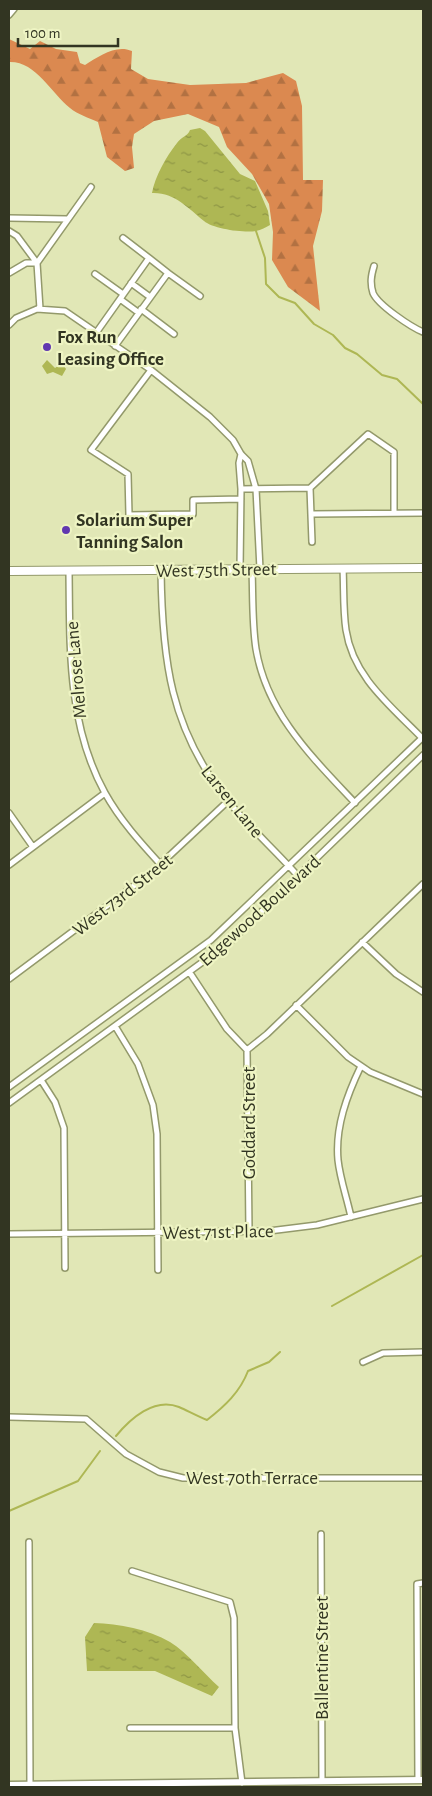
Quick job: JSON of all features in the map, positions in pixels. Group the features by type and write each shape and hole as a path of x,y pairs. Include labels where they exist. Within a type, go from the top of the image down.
{"main road":[{"name":"West 75th Street","path":"9,571 423,568"}],"street":[{"path":"9,15 14,9"},
{"path":"37,263 91,187"},
{"path":"9,218 67,219"},
{"path":"9,230 17,236 37,263 40,309"},
{"path":"123,238 200,296"},
{"path":"96,333 149,258"},
{"path":"9,273 26,263 37,263"},
{"path":"374,266 370,279 374,295 386,308 423,332"},
{"path":"115,346 168,272"},
{"path":"95,274 140,311 174,334"},
{"path":"131,283 150,298"},
{"path":"9,325 16,318 40,309 65,312 151,370 234,440 241,454 248,461 256,489 256,648 271,697 299,744 356,803"},
{"path":"151,370 91,450 128,474 129,515 193,514 193,500 241,499"},
{"path":"241,489 310,488 368,434 394,452 394,513"},
{"path":"240,569 241,489 239,463 241,454"},
{"path":"310,488 312,542"},
{"path":"312,514 423,513"},
{"path":"343,568 346,631 358,667 368,683 423,738"},
{"name":"Melrose Lane","path":"69,570 73,693 84,742 105,793 135,836 161,865"},
{"name":"Larsen Lane","path":"161,570 163,641 169,679 176,706 201,761 228,801 298,876"},
{"name":"Edgewood Boulevard","path":"9,1087 211,940 290,867 423,738"},
{"name":"Edgewood Boulevard","path":"9,1103 190,973 230,942 423,755"},
{"path":"9,865 105,793"},
{"name":"West 73rd Street","path":"9,979 161,865 228,801"},
{"path":"9,813 33,847"},
{"path":"247,1050 423,884"},
{"path":"362,942 396,974 423,992"},
{"name":"Goddard Street","path":"190,973 227,1029 247,1050 249,1232"},
{"path":"296,1005 338,1048 361,1066 423,1094"},
{"path":"115,1026 138,1064 153,1105 157,1134 158,1270"},
{"path":"351,1217 338,1161 338,1140 342,1114 361,1066"},
{"path":"40,1080 55,1102 64,1128 65,1268"},
{"name":"West 71st Place","path":"9,1234 249,1232 300,1228 423,1199"},
{"path":"363,1362 383,1353 423,1352"},
{"name":"West 70th Terrace","path":"9,1417 86,1419 126,1454 159,1472 183,1478 423,1478"},
{"name":"Ballentine Street","path":"321,1534 322,1781"},
{"path":"29,1542 30,1786"},
{"path":"132,1571 230,1602 234,1618 235,1728 242,1783"},
{"path":"9,1785 230,1785 322,1781 401,1784 421,1780 417,1584 423,1583"},
{"path":"130,1728 235,1728"}],"green space":[{"path":"9,39 30,49 40,41 56,49 77,52 80,63 85,65 108,52 126,49 132,51 131,69 148,79 190,85 246,83 283,73 296,81 302,106 303,180 323,180 322,211 313,246 320,311 288,287 272,260 273,232 269,204 252,174 227,147 219,127 188,114 154,121 134,134 132,147 134,168 125,171 107,157 98,122 70,108 35,72 19,63 9,62"}],"water":[{"path":"200,128 205,131 240,174 255,181 268,211 270,225 256,231 237,231 221,228 208,224 174,198 160,193 152,193 158,173 173,148 190,130"},
{"path":"47,360 55,368 62,363 66,369 62,376 53,372 47,374 42,366"},
{"path":"94,1623 133,1628 161,1637 183,1652 219,1687 212,1696 155,1671 87,1671 85,1637"}],"waterway":[{"path":"256,231 265,258 266,284 279,297 295,303 314,324 333,335 345,348 357,354 382,375 397,379 423,404"},
{"path":"332,1306 423,1255"},
{"path":"116,1436 143,1411 161,1405 179,1407 207,1420 231,1398 241,1386 248,1371 269,1362 280,1352"},
{"path":"9,1511 78,1481 100,1451"}],"place":[{"name":"Fox Run Leasing Office","path":"47,347"},
{"name":"Solarium Super Tanning Salon","path":"66,530"}]}
